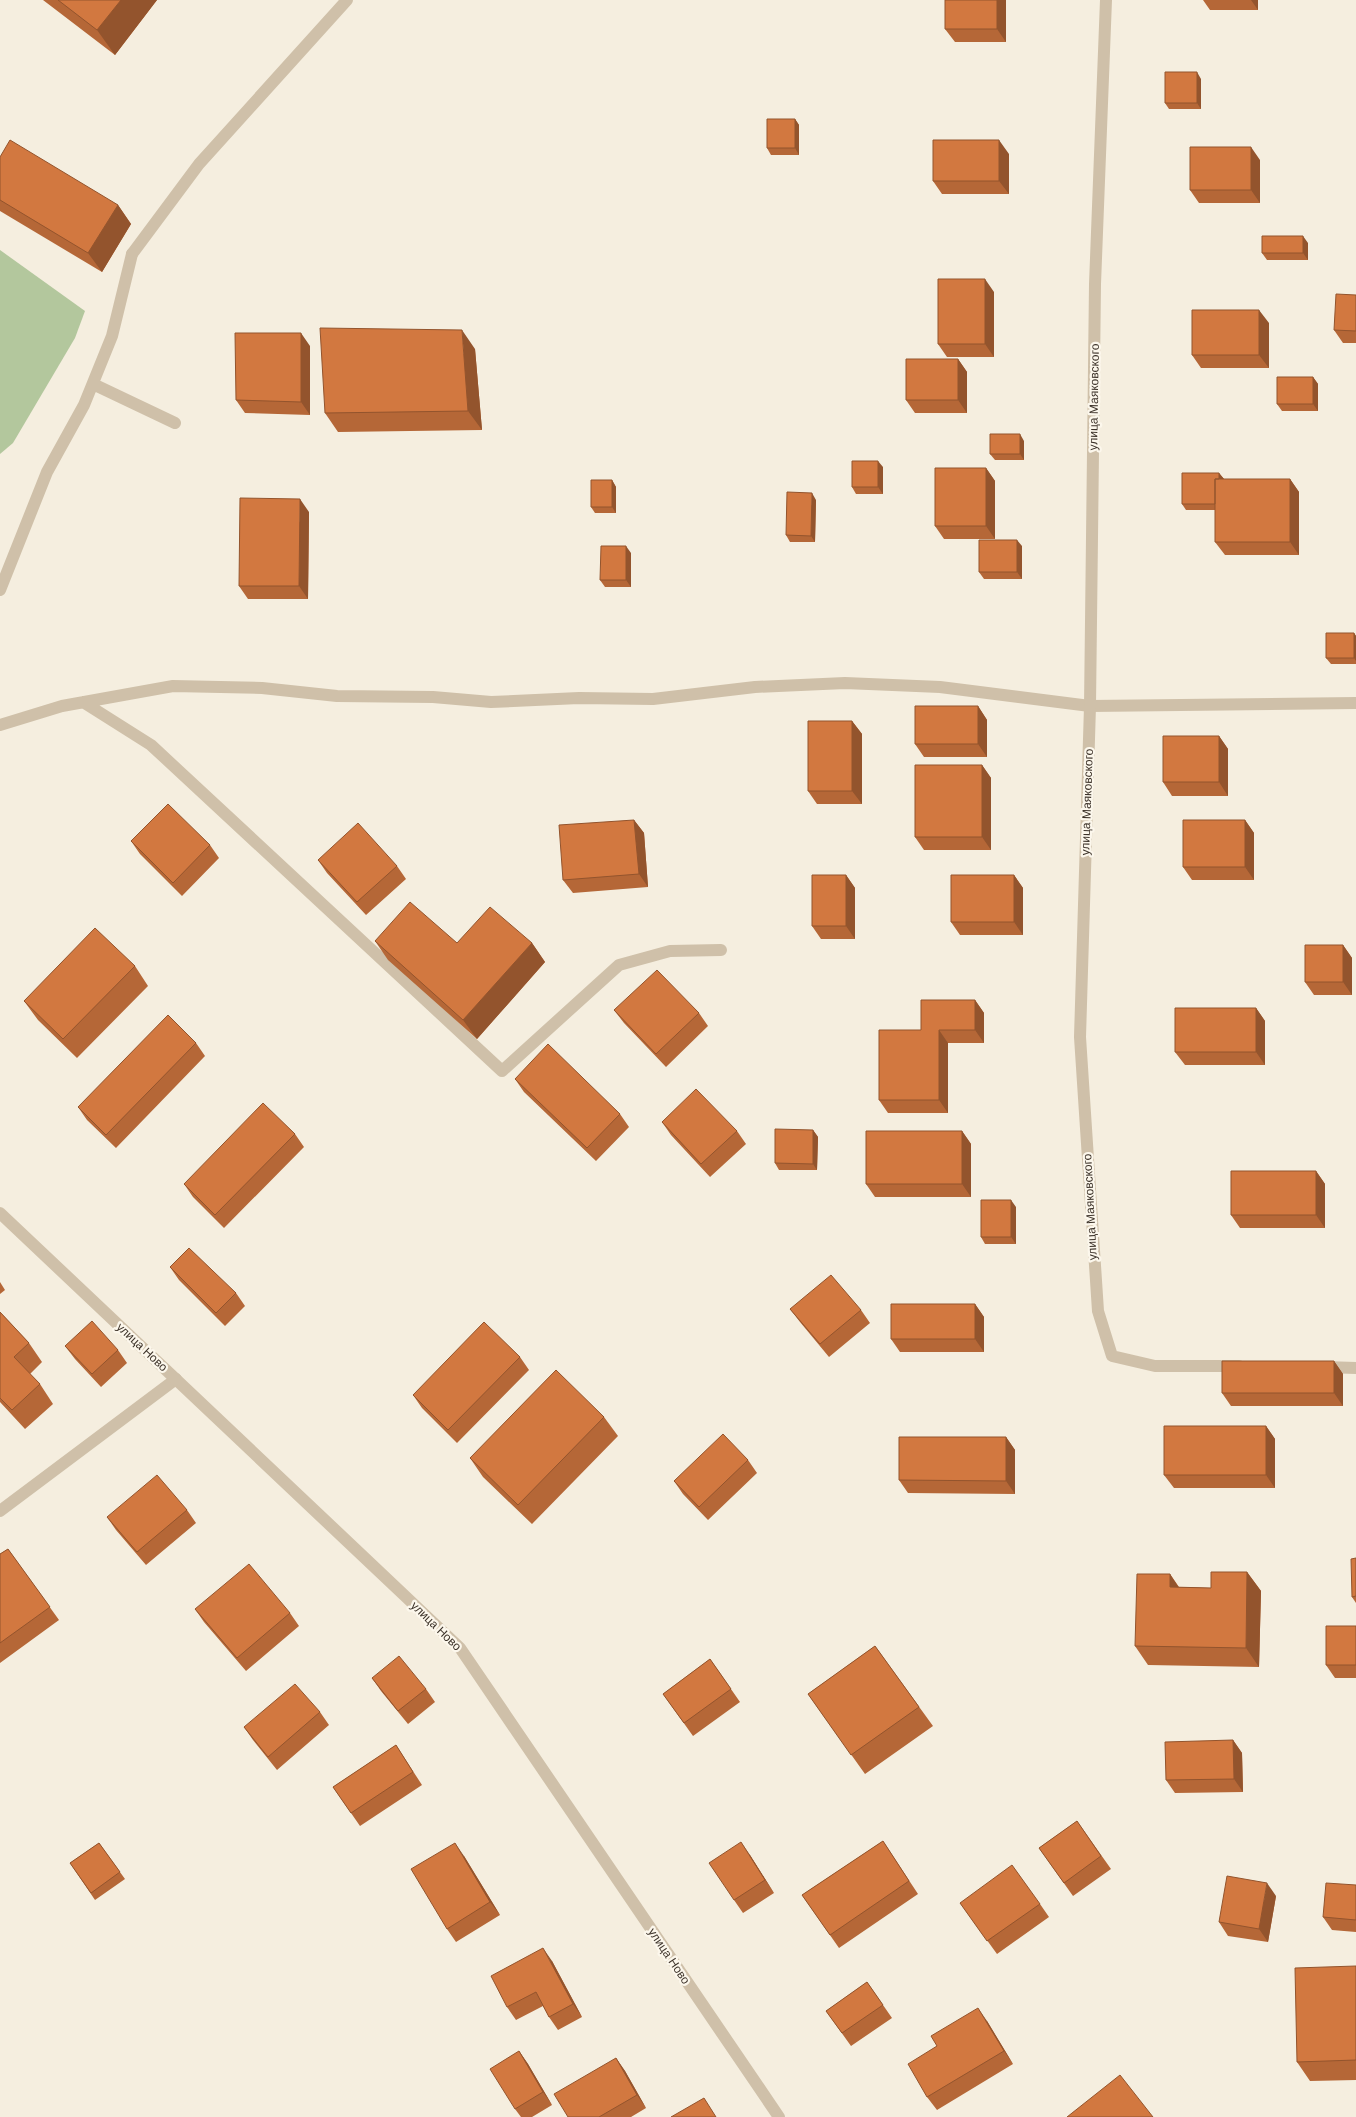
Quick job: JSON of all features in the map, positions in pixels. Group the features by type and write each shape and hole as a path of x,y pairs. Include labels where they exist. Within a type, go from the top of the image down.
{"street":[{"path":"0,590 47,472 84,405 112,336 132,254 199,164 348,0"},
{"name":"улица Маяковского","path":"1106,0 1095,284 1090,706 1080,1037 1098,1311 1112,1356 1154,1366 1253,1366"},
{"path":"93,384 175,423"},
{"path":"0,725 62,706 173,686 262,688 337,696 433,697 491,702 579,698 653,699 755,687 845,683 940,687 1090,706 1356,703"},
{"path":"83,702 151,745 502,1071 619,965 670,951 721,950"},
{"name":"улица Ново","path":"0,1213 460,1648 779,2117"},
{"path":"1311,1366 1356,1368"},
{"path":"0,1511 176,1379"}],"green space":[{"path":"0,250 85,311 75,338 13,443 0,454"}],"building":[{"path":"58,0 121,0 97,30"},
{"path":"945,0 997,0 997,29 945,29"},
{"path":"1165,72 1197,72 1197,103 1165,103"},
{"path":"767,119 795,119 795,148 767,148"},
{"path":"10,140 118,205 88,253 0,200 0,157"},
{"path":"933,140 999,140 999,181 933,181"},
{"path":"1190,147 1251,147 1251,190 1190,190"},
{"path":"1262,236 1303,236 1303,253 1262,253"},
{"path":"938,279 985,279 985,344 938,344"},
{"path":"1336,294 1356,295 1356,331 1334,330"},
{"path":"1192,310 1259,310 1259,355 1192,355"},
{"path":"320,328 462,330 468,411 325,413"},
{"path":"235,333 301,333 301,402 236,400"},
{"path":"906,359 958,359 958,400 906,400"},
{"path":"1277,377 1313,377 1313,404 1277,404"},
{"path":"990,434 1020,434 1020,454 990,454"},
{"path":"852,461 878,461 878,487 852,487"},
{"path":"935,468 986,468 986,526 935,526"},
{"path":"1182,473 1219,473 1219,479 1215,479 1215,504 1182,504"},
{"path":"1215,479 1290,479 1290,542 1215,542"},
{"path":"591,480 612,480 612,507 591,507"},
{"path":"787,492 812,493 811,536 786,535"},
{"path":"240,498 300,499 299,586 239,586"},
{"path":"979,540 1017,540 1017,572 979,572"},
{"path":"601,546 626,546 626,580 600,580"},
{"path":"1326,633 1354,633 1354,658 1326,658"},
{"path":"915,706 978,706 978,744 915,744"},
{"path":"808,721 852,721 852,791 808,791"},
{"path":"1163,736 1219,736 1219,782 1163,782"},
{"path":"915,765 982,765 982,837 915,837"},
{"path":"168,804 210,845 173,883 131,841"},
{"path":"634,820 639,874 563,880 559,825"},
{"path":"1183,820 1245,820 1245,867 1183,867"},
{"path":"358,823 397,866 357,902 318,860"},
{"path":"812,875 846,875 846,926 812,926"},
{"path":"951,875 1014,875 1014,922 951,922"},
{"path":"410,902 457,943 490,907 532,943 463,1020 375,941"},
{"path":"95,928 135,966 63,1039 24,1001"},
{"path":"1305,945 1343,945 1343,982 1305,982"},
{"path":"657,970 699,1013 656,1054 614,1010"},
{"path":"921,1000 975,1000 975,1030 939,1030 939,1100 879,1100 879,1030 921,1030"},
{"path":"1175,1008 1256,1008 1256,1052 1175,1052"},
{"path":"168,1015 196,1043 106,1135 78,1107"},
{"path":"548,1044 620,1114 587,1148 515,1079"},
{"path":"696,1089 737,1131 701,1164 662,1122"},
{"path":"263,1103 295,1134 215,1215 184,1184"},
{"path":"775,1129 813,1130 813,1164 775,1163"},
{"path":"866,1131 962,1131 962,1184 866,1184"},
{"path":"1231,1171 1316,1171 1316,1215 1231,1215"},
{"path":"981,1200 1011,1200 1011,1237 981,1237"},
{"path":"189,1248 236,1293 216,1313 170,1267"},
{"path":"831,1275 861,1310 820,1344 790,1309"},
{"path":"891,1304 975,1304 975,1339 891,1339"},
{"path":"0,1312 29,1343 14,1357 40,1384 12,1410 0,1398"},
{"path":"92,1321 118,1350 92,1374 65,1346"},
{"path":"484,1322 520,1357 448,1430 413,1395"},
{"path":"1222,1361 1334,1361 1334,1393 1222,1393"},
{"path":"556,1370 604,1417 518,1505 470,1458"},
{"path":"1164,1426 1266,1426 1266,1475 1164,1475"},
{"path":"723,1434 748,1460 699,1507 674,1481"},
{"path":"899,1437 1006,1437 1006,1481 899,1480"},
{"path":"157,1475 187,1510 137,1552 107,1517"},
{"path":"8,1549 50,1607 0,1643 0,1554"},
{"path":"1356,1558 1356,1596 1352,1597 1351,1559"},
{"path":"249,1564 290,1613 237,1658 195,1609"},
{"path":"1211,1572 1247,1572 1246,1648 1135,1646 1137,1574 1170,1574 1170,1587 1211,1588"},
{"path":"1326,1626 1356,1626 1356,1665 1326,1665"},
{"path":"875,1646 919,1707 851,1755 808,1694"},
{"path":"399,1656 426,1689 398,1711 372,1678"},
{"path":"710,1659 731,1689 684,1723 663,1694"},
{"path":"295,1684 320,1712 268,1757 244,1727"},
{"path":"1233,1740 1234,1779 1166,1780 1165,1742"},
{"path":"396,1745 413,1772 351,1813 333,1787"},
{"path":"1077,1821 1101,1856 1064,1883 1039,1848"},
{"path":"883,1841 909,1881 830,1935 802,1895"},
{"path":"741,1842 765,1880 734,1900 709,1863"},
{"path":"99,1843 120,1872 91,1893 70,1863"},
{"path":"455,1843 490,1902 447,1929 411,1869"},
{"path":"1012,1865 1040,1904 987,1941 960,1903"},
{"path":"1227,1876 1267,1883 1259,1929 1219,1922"},
{"path":"1326,1883 1356,1885 1356,1920 1323,1917"},
{"path":"543,1948 573,2004 549,2017 536,1992 507,2007 491,1976"},
{"path":"1356,1966 1356,2060 1297,2062 1295,1968"},
{"path":"867,1982 883,2005 842,2033 826,2011"},
{"path":"978,2008 1004,2051 927,2097 908,2064 937,2046 931,2036"},
{"path":"519,2051 543,2092 515,2109 490,2069"},
{"path":"616,2058 637,2095 599,2117 568,2117 554,2094"},
{"path":"1120,2075 1153,2117 1067,2117"},
{"path":"704,2098 716,2117 671,2117"}]}
